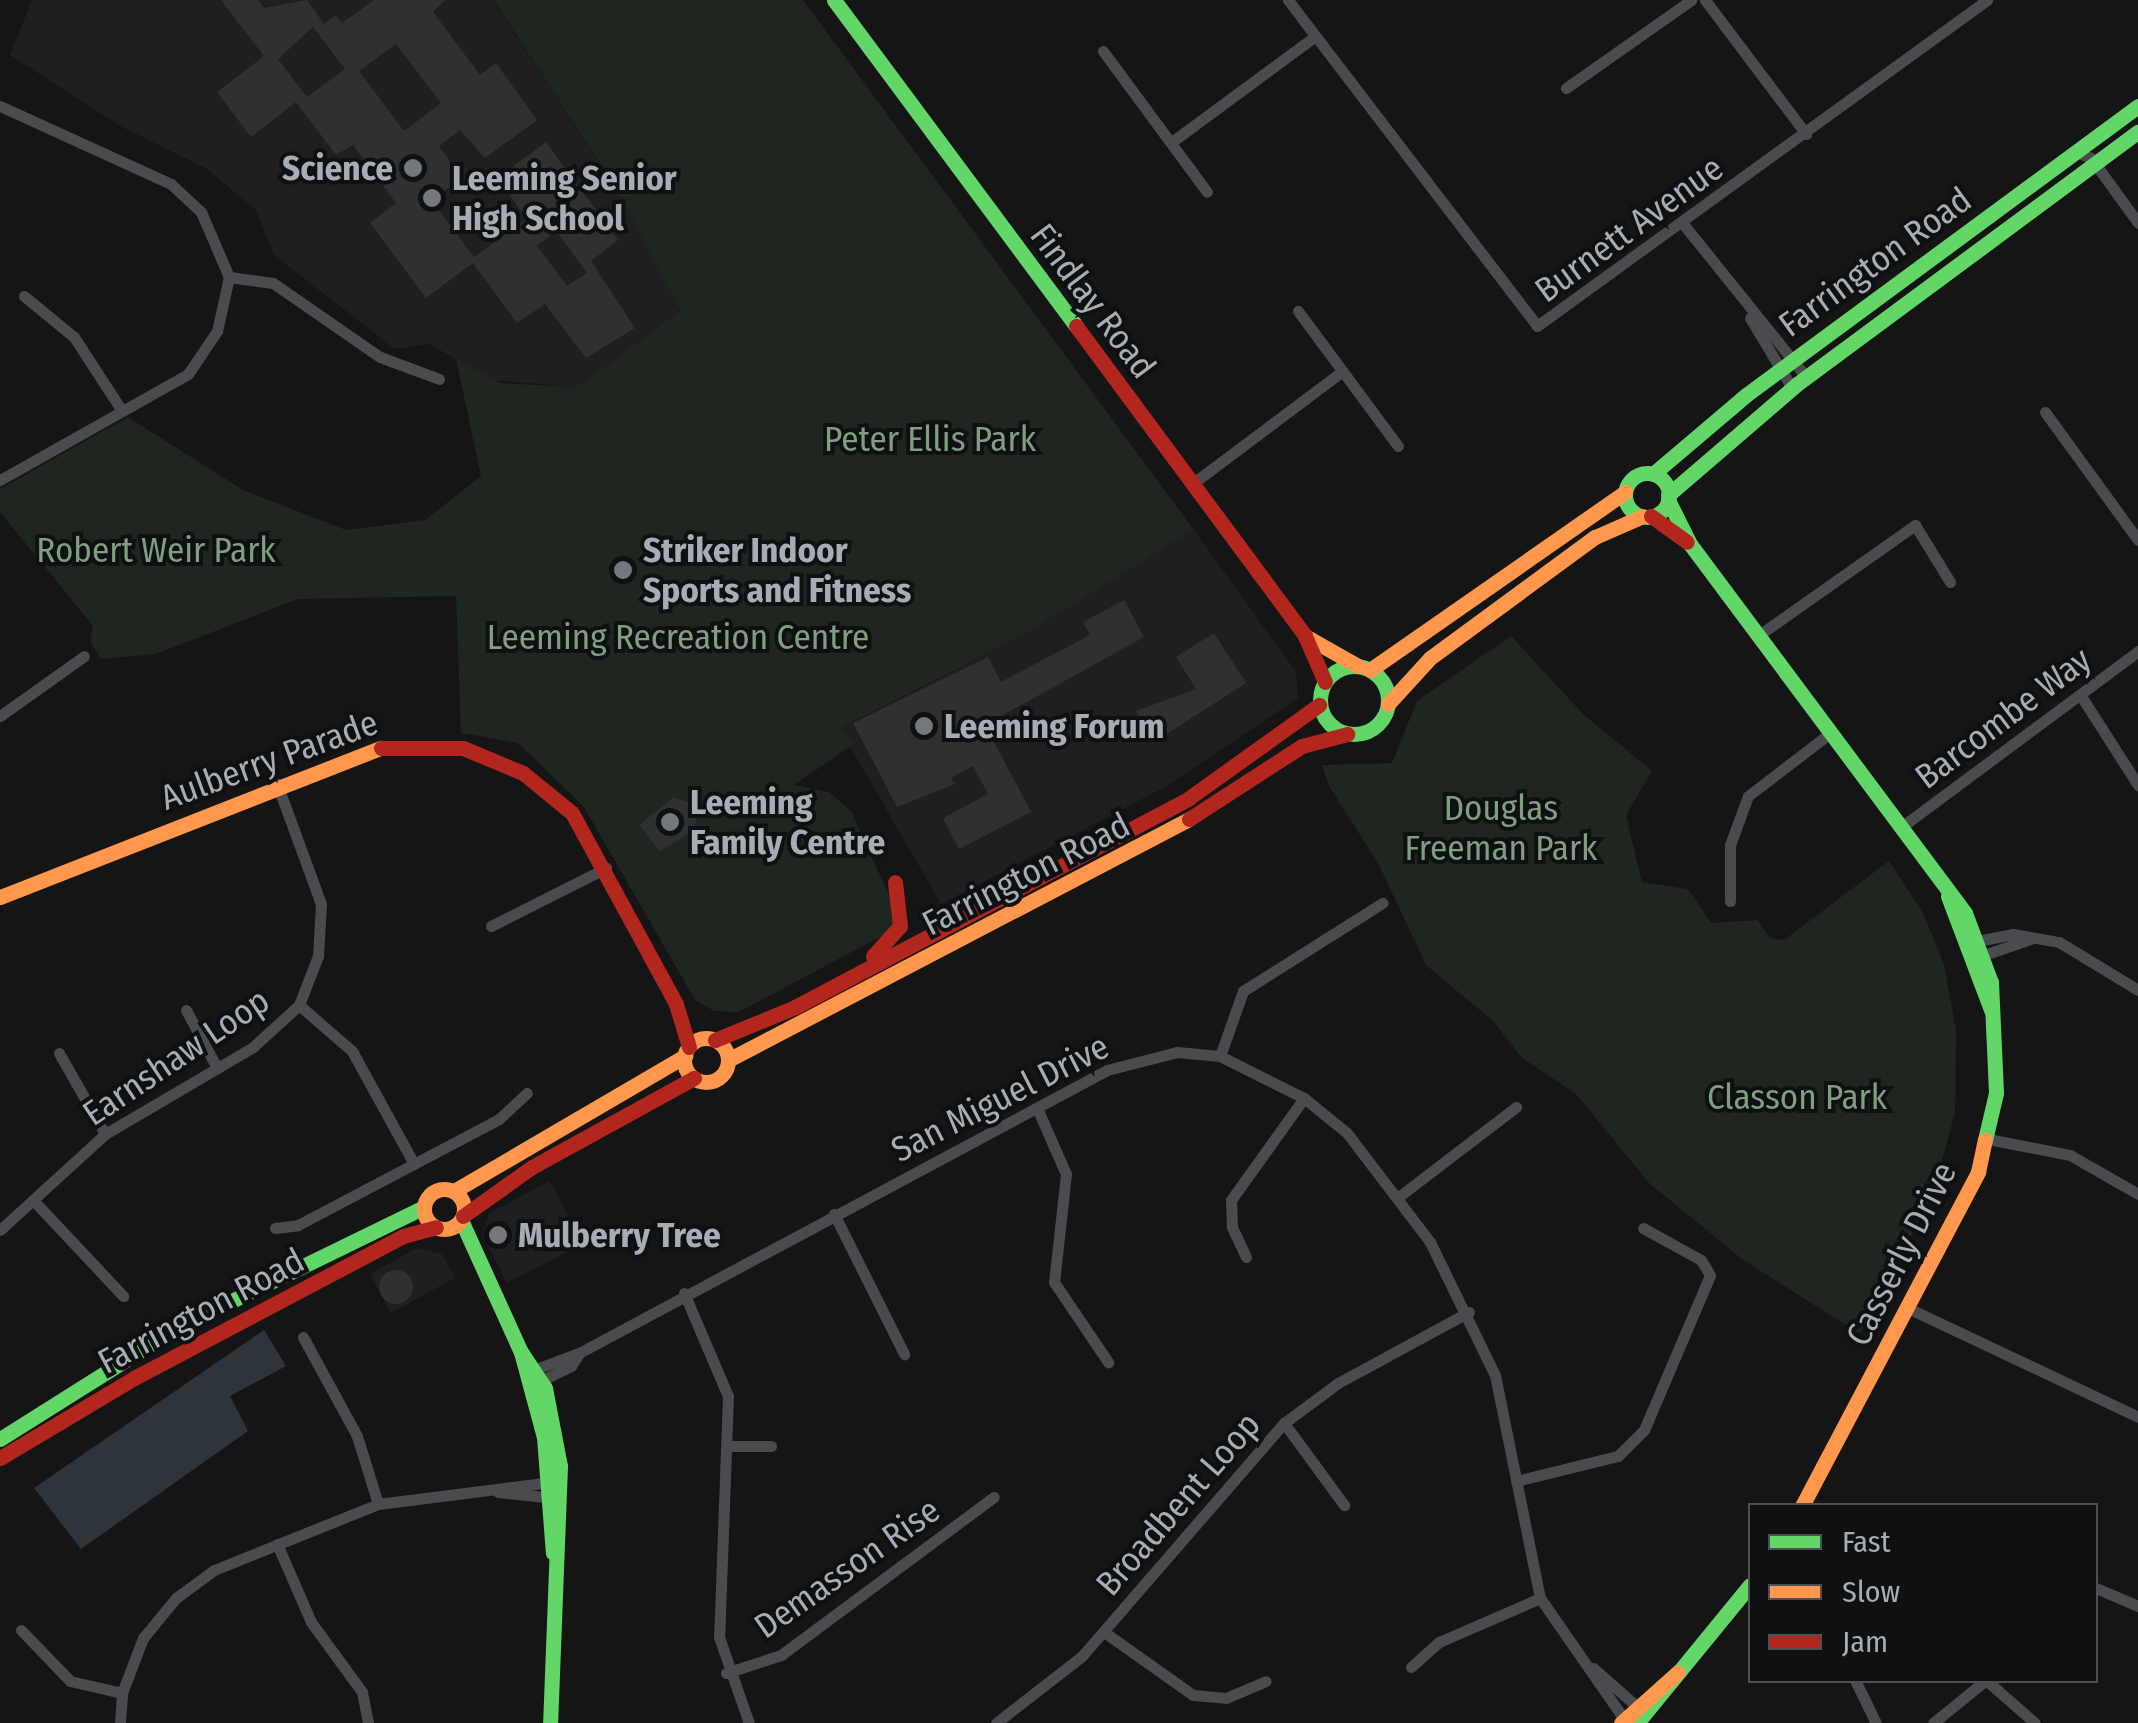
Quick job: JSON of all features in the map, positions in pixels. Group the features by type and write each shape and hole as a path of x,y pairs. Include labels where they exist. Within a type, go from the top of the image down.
{"main road":[{"name":"Findlay Road","path":"834,0 1305,636 1325,682"},
{"name":"Farrington Road","path":"1653,474 1786,365 2138,106"},
{"name":"Farrington Road","path":"1668,498 1806,377 2138,132"},
{"path":"1653,474 1668,498 1647,516 1595,537 1430,658 1388,704 1369,732 1347,734 1328,724 1319,705 1325,682 1364,668 1625,492 1635,476 1653,474"},
{"path":"1625,492 1627,505 1647,516"},
{"name":"Casserly Drive","path":"1668,498 1690,544 1947,892 1974,950 1993,1013 1996,1093 1988,1139 1910,1309 1804,1503"},
{"name":"Casserly Drive","path":"1647,516 1690,544"},
{"name":"Findlay Road","path":"1305,636 1364,668"},
{"path":"1364,668 1388,704"},
{"name":"Farrington Road","path":"687,1051 794,1007 1189,798 1319,705"},
{"name":"Farrington Road","path":"694,1078 719,1078 728,1060 1173,831 1302,746 1347,734"},
{"name":"Aulberry Parade","path":"0,897 377,747 463,748 508,764 558,798 606,868 676,1004 694,1078"},
{"path":"794,1007 895,939 902,913 895,882"},
{"name":"Aulberry Parade","path":"676,1004 728,1060"},
{"path":"550,1723 556,1490 533,1377 473,1257 454,1191 687,1051"},
{"path":"462,1218 532,1167 694,1078"},
{"name":"Farrington Road","path":"0,1439 176,1328 424,1206 435,1190 454,1191"},
{"path":"424,1206 440,1228 473,1257"},
{"name":"Farrington Road","path":"0,1458 134,1378 402,1236 440,1228 462,1218"},
{"path":"1632,1718 1686,1666 1748,1588"}],"street":[{"name":"Burnett Avenue","path":"1288,0 1530,324 1551,323 1987,0"},
{"path":"1566,88 1691,0"},
{"path":"1705,0 1806,134"},
{"path":"1173,141 1314,37"},
{"path":"1102,50 1208,192"},
{"path":"0,106 171,184 201,212 229,277 222,316 199,360 122,411 0,480"},
{"path":"2078,152 2095,164 2138,223"},
{"path":"1684,225 1786,365 1792,388"},
{"path":"229,277 273,283 380,357 438,379"},
{"path":"24,296 74,336 122,411"},
{"path":"1298,311 1398,446"},
{"path":"1786,365 1806,377"},
{"path":"1192,484 1341,372"},
{"path":"2045,412 2138,540"},
{"path":"1759,635 1915,525 1950,582"},
{"name":"Barcombe Way","path":"1900,828 2138,650"},
{"path":"0,716 84,656"},
{"path":"2080,696 2138,785"},
{"path":"1730,901 1730,844 1748,796 1830,733"},
{"name":"Earnshaw Loop","path":"0,1230 106,1134 270,1035 298,1005 318,956 321,904 277,784"},
{"path":"491,926 606,868"},
{"path":"1220,1056 1243,992 1382,903"},
{"path":"1974,950 2038,937 2138,990"},
{"path":"298,1005 352,1051 414,1164"},
{"path":"186,1010 216,1066"},
{"path":"58,1053 106,1134"},
{"name":"San Miguel Drive","path":"533,1377 684,1293 1037,1108 1144,1058 1220,1056 1304,1098 1401,1195 1469,1312 1495,1375 1540,1598 1632,1718"},
{"path":"275,1228 298,1225 499,1119 527,1094"},
{"path":"1246,1256 1232,1227 1231,1200 1304,1098"},
{"path":"1401,1195 1516,1107"},
{"path":"1037,1108 1066,1174 1054,1282 1108,1362"},
{"path":"1988,1139 2070,1155 2138,1194"},
{"path":"32,1200 124,1296"},
{"path":"834,1214 904,1354"},
{"path":"1516,1481 1618,1456 1644,1430 1710,1275 1701,1260 1643,1228"},
{"path":"684,1293 723,1376 732,1446 719,1621 726,1673 749,1723"},
{"path":"1910,1309 2138,1417"},
{"name":"Broadbent Loop","path":"1006,1720 1104,1632 1284,1422 1338,1382 1469,1312"},
{"path":"303,1337 357,1436 378,1504"},
{"path":"1284,1422 1344,1505"},
{"path":"732,1446 771,1446"},
{"path":"120,1723 122,1694 143,1638 176,1598 214,1570 378,1504 494,1491 556,1490"},
{"name":"Demasson Rise","path":"726,1673 781,1655 994,1497"},
{"path":"277,1544 311,1622 362,1692 368,1723"},
{"path":"2098,1589 2138,1606"},
{"path":"1411,1667 1439,1642 1540,1598"},
{"path":"21,1630 70,1681 122,1694"},
{"path":"1104,1632 1193,1695 1226,1698 1266,1681"},
{"name":"San Miguel Drive","path":"1590,1666 1632,1718"},
{"path":"1856,1683 1876,1723"},
{"path":"1932,1723 1982,1683"},
{"path":"1989,1683 2035,1723"}],"shaded area":[{"name":"Leeming Senior High School","path":"32,0 492,0 617,189 680,311 576,387 490,380 430,344 395,349 274,255 256,210 207,169 122,127 10,55"},
{"path":"1194,530 1296,672 1298,698 1167,786 941,904 840,729 1031,631"},
{"path":"550,1181 583,1244 507,1283 482,1233 489,1213"},
{"path":"417,1248 442,1254 455,1278 391,1313 370,1274"},
{"path":"264,1330 286,1366 230,1396 248,1431 81,1549 34,1488"}],"green space":[{"path":"493,0 803,0 1194,530 1031,631 841,728 855,743 794,785 829,792 851,811 897,913 889,932 739,1012 714,1011 695,1000 584,807 518,743 461,733 456,596 298,599 156,654 101,659 90,641 93,626 0,512 0,489 128,417 243,490 346,530 425,520 481,476 456,359 500,383 576,387 680,311 617,189"},
{"path":"1511,636 1583,714 1652,771 1626,815 1642,882 1688,889 1711,923 1758,920 1770,938 1784,940 1889,861 1923,913 1944,964 1956,1030 1955,1113 1932,1196 1860,1334 1742,1259 1650,1184 1576,1094 1522,1058 1493,1021 1426,965 1379,865 1329,786 1322,765 1392,763 1417,701"}],"building":[{"path":"221,0 258,0 264,8 307,0 324,24 336,15 342,23 374,0 445,0 433,12 480,75 496,63 537,120 485,158 460,130 439,146 462,177 432,201 474,257 527,219 497,178 546,142 618,240 591,261 635,328 586,358 545,304 517,323 473,263 426,298 370,223 396,203 353,145 336,155 296,102 251,137 217,92 264,56","holes":["313,27 345,69 307,97 278,59","396,44 441,103 404,131 359,71","556,231 587,273 567,286 537,246"]},
{"name":"Leeming Forum","path":"1124,600 1144,637 996,719 991,736 1031,812 959,849 943,818 988,794 973,766 951,778 955,784 897,807 853,723 988,657 1001,682 1090,635 1083,622"},
{"path":"1214,633 1246,683 1153,743 1136,711 1196,689 1176,657"},
{"name":"Leeming Family Centre","path":"674,797 693,804 697,818 692,832 660,851 639,825"},
{"path":"396,1270 408,1275 413,1287 408,1299 396,1304 384,1299 379,1287 384,1275"}],"traffic: fast":[{"path":"834,0 1076,326"},
{"path":"1653,474 1746,395 2138,106"},
{"path":"1668,495 1797,384 2138,132"},
{"path":"1647,473 1662,480 1669,495 1662,510 1647,517 1632,510 1625,495 1632,480 1647,473"},
{"path":"1668,500 1690,544 1965,913 1991,982 1996,1093 1985,1140"},
{"path":"1354,666 1367,668 1378,676 1386,687 1388,700 1386,713 1378,724 1367,732 1354,734 1341,732 1330,724 1322,713 1320,700 1322,687 1330,676 1341,668 1354,666"},
{"path":"1948,896 1991,1010"},
{"path":"0,1439 176,1328 424,1207"},
{"path":"461,1220 521,1352 544,1437 553,1553"},
{"path":"521,1352 545,1388 560,1466 550,1723"},
{"path":"1637,1723 1748,1587"}],"traffic: slow":[{"path":"1370,670 1625,492"},
{"path":"1388,704 1430,658 1595,537 1643,516"},
{"path":"1305,636 1358,666"},
{"path":"0,897 381,748"},
{"path":"728,1060 1189,819"},
{"path":"706,1038 721,1045 728,1060 721,1075 706,1082 691,1075 684,1060 691,1045 706,1038"},
{"path":"454,1191 685,1056"},
{"path":"1804,1503 1978,1172 1985,1140"},
{"path":"444,1189 458,1195 464,1209 458,1223 444,1229 430,1223 424,1209 430,1195 444,1189"},
{"path":"1621,1723 1678,1672"}],"traffic: jam":[{"path":"1076,326 1305,636 1325,682"},
{"path":"1651,516 1687,542"},
{"path":"715,1040 795,1007 1189,798 1319,705"},
{"path":"1189,819 1302,746 1347,734"},
{"path":"381,748 463,748 523,773 572,813 676,1004 689,1047"},
{"path":"873,956 900,926 895,882"},
{"path":"463,1216 532,1167 694,1078"},
{"path":"0,1458 134,1378 403,1236 436,1227"}],"place":[{"name":"Science","path":"413,168"},
{"name":"Leeming Senior High School","path":"432,198"},
{"name":"Striker Indoor Sports and Fitness","path":"623,570"},
{"name":"Leeming Forum","path":"924,726"},
{"name":"Leeming Family Centre","path":"670,822"},
{"name":"Mulberry Tree","path":"498,1235"}],"park label":[{"name":"Peter Ellis Park","path":"930,439"},
{"name":"Robert Weir Park","path":"156,550"},
{"name":"Leeming Recreation Centre","path":"678,637"},
{"name":"Douglas Freeman Park","path":"1501,828"},
{"name":"Classon Park","path":"1797,1097"}]}
